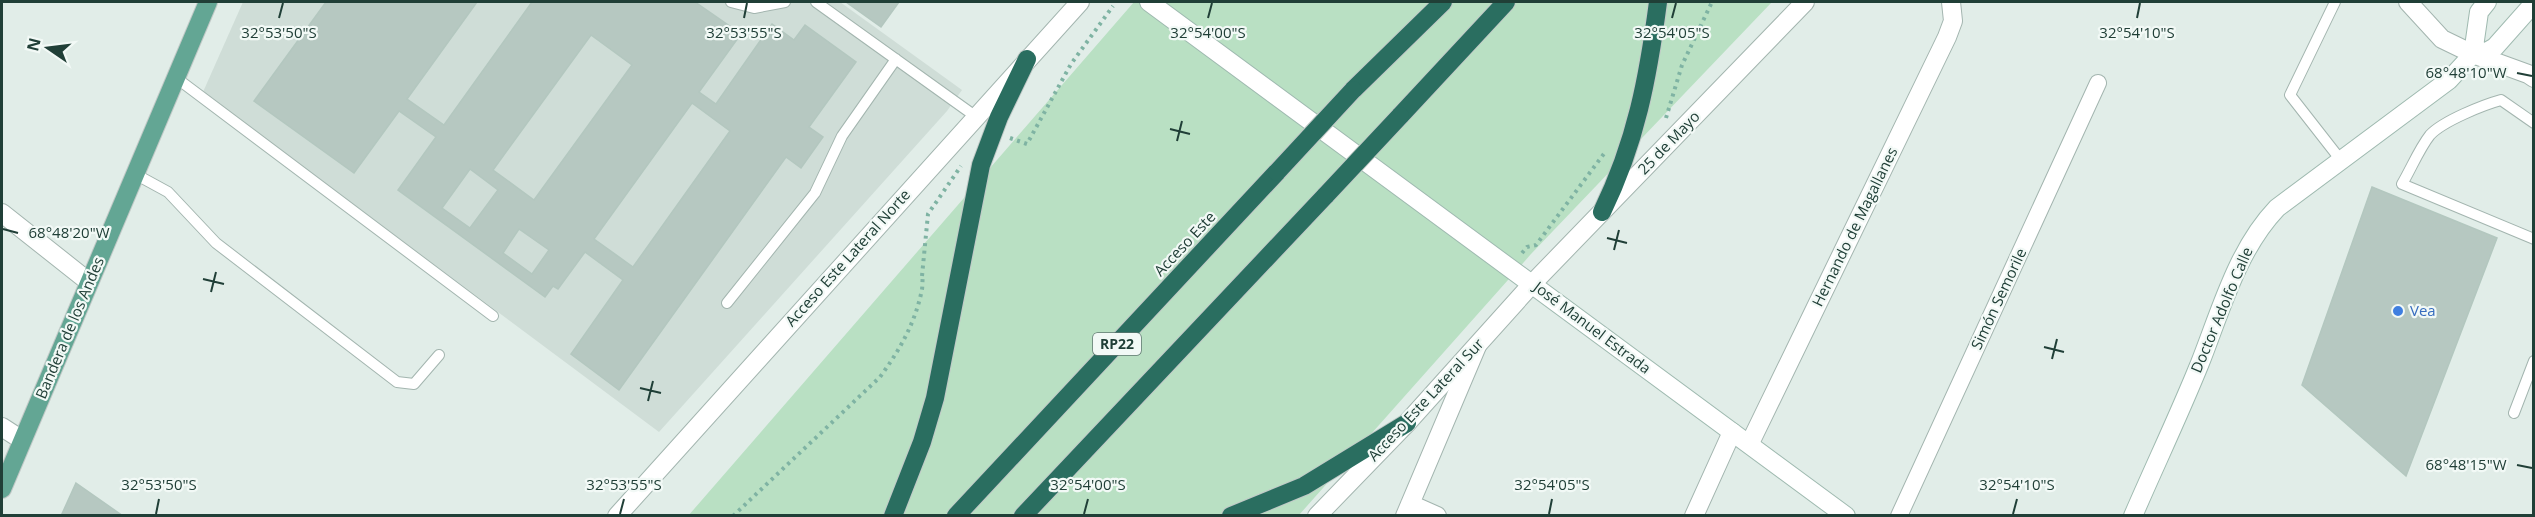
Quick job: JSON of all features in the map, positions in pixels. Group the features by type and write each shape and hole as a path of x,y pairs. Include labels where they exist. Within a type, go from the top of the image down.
{"highway":[{"name":"Acceso Este","path":"956,516 1353,90 1443,2"},
{"path":"1023,516 1506,2"},
{"path":"1602,212 1631,145 1639,114 1658,2"},
{"path":"893,516 922,442 935,398 981,165 1027,59"},
{"path":"1231,516 1304,486 1407,423"}],"main road":[{"name":"Bandera de los Andes","path":"2,489 208,2"}],"street":[{"name":"Acceso Este Lateral Norte","path":"617,516 1080,2"},
{"name":"José Manuel Estrada","path":"1149,2 1750,443 1845,516"},
{"name":"25 de Mayo","path":"1532,284 1805,2"},
{"path":"2408,2 2442,39 2534,78"},
{"path":"2474,54 2479,12 2487,2"},
{"name":"Doctor Adolfo Calle","path":"2133,516 2194,377 2247,247 2262,223 2277,207 2449,80 2474,54 2495,47 2534,3"},
{"name":"Hernando de Magallanes","path":"1750,443 1947,37 1953,21 1952,5"},
{"name":"Simón Semorile","path":"1899,516 2098,83"},
{"path":"2,213 89,282"},
{"name":"Acceso Este Lateral Sur","path":"1317,516 1407,423 1532,284"},
{"path":"1437,516 1408,510 1478,345"},
{"path":"2,427 22,440"},
{"path":"1694,516 1732,432"}],"lane":[{"path":"731,2 754,8 785,2"},
{"path":"816,2 975,116"},
{"path":"2335,2 2290,95 2340,159"},
{"path":"727,303 815,193 842,136 896,59"},
{"path":"175,77 493,316"},
{"path":"2534,123 2501,100 2485,105 2451,122 2430,136 2402,184 2534,239"},
{"path":"135,174 168,192 216,243 397,382 414,384 438,355"},
{"path":"2514,413 2534,362"}],"path":[{"path":"1682,65 1712,2"},
{"path":"993,133 1027,144 1071,64 1113,6"},
{"path":"733,516 880,377 897,353 912,324 922,291 928,213 965,160"}],"shaded area":[{"path":"243,2 840,2 962,90 947,111 659,432 203,92"}],"green space":[{"path":"1134,2 1772,2 1531,254 1299,515 688,516"}],"building":[{"path":"326,2 477,2 407,99 444,125 532,2 695,2 741,34 699,92 716,104 772,24 794,40 805,25 856,62 809,127 823,137 801,168 786,157 619,390 571,354 623,280 585,252 558,289 553,286 545,297 398,190 436,137 399,111 354,173 254,101","holes":["591,35 632,65 534,200 493,170","692,103 730,131 633,267 594,239","470,169 498,190 470,228 442,208","519,229 549,250 532,274 503,253"]},
{"path":"846,2 899,2 881,27"},
{"name":"Vea","path":"2372,187 2497,238 2406,476 2302,385"},
{"path":"76,483 123,516 61,516"}],"place":[{"name":"Vea","path":"2398,311"}]}
